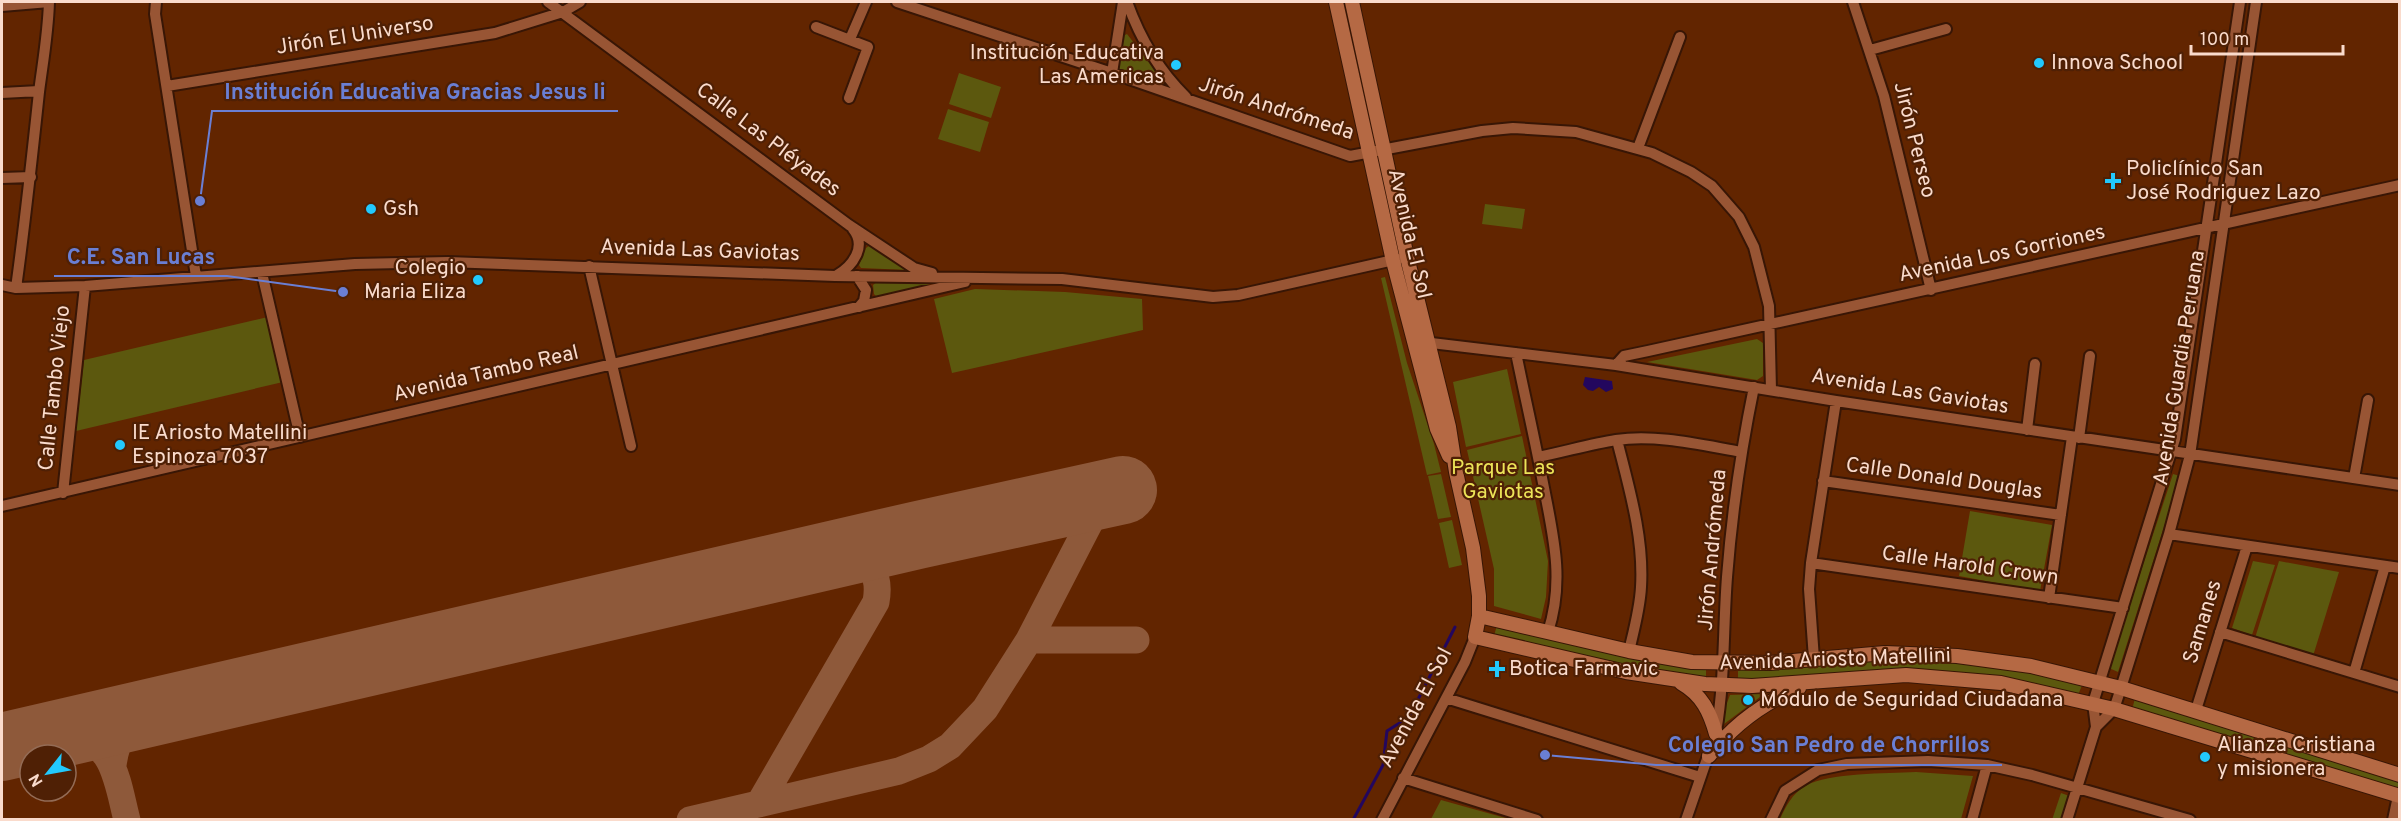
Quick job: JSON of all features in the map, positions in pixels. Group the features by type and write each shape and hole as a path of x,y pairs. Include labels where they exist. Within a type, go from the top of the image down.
{"main road":[{"name":"Avenida El Sol","path":"1336,2 1369,154 1400,259 1420,342 1437,429 1456,472 1473,548 1479,596 1479,616 1475,637"},
{"name":"Avenida El Sol","path":"1352,2 1384,151 1400,259"},
{"name":"Avenida Ariosto Matellini","path":"1479,616 1629,651 1692,662 1770,663 1885,653 1957,656 2031,666 2100,682 2196,710 2400,775"},
{"name":"Avenida Ariosto Matellini","path":"1475,637 1626,672 1722,686 1906,675 1962,678 2033,688 2114,709 2399,796"},
{"path":"1676,681 1701,699 1709,712 1716,734"},
{"path":"1708,756 1730,731 1756,710 1784,694 1815,682"}],"street":[{"path":"2,6 49,2 48,36 39,91 31,177 16,288"},
{"path":"156,2 155,14 196,276"},
{"name":"Calle Las Pléyades","path":"548,2 849,225 921,271 980,279"},
{"name":"Jirón El Universo","path":"167,86 495,33 563,12 580,2"},
{"path":"850,39 867,2"},
{"name":"Jirón Andrómeda","path":"897,2 917,5 1350,156 1482,131 1513,128 1576,132 1638,148 1692,168 1712,186 1739,218 1754,247 1768,306 1771,390"},
{"path":"1112,73 1125,2"},
{"path":"1125,2 1151,55 1169,80 1190,101"},
{"name":"Jirón Perseo","path":"1853,2 1884,96 1931,290"},
{"name":"Avenida Guardia Peruana","path":"2067,819 2096,727 2093,703 2172,452 2208,228 2240,2"},
{"name":"Avenida Guardia Peruana","path":"2096,727 2114,709 2169,534 2190,455 2256,2"},
{"path":"816,27 868,47 849,98"},
{"path":"1870,50 1946,29"},
{"path":"1638,148 1680,37"},
{"path":"2,93 39,91"},
{"path":"2217,158 2232,161"},
{"path":"2,178 31,177"},
{"name":"Avenida Los Gorriones","path":"1616,365 1624,356 2400,185"},
{"path":"835,276 848,268 858,251 858,235 849,225"},
{"name":"Avenida Las Gaviotas","path":"2,285 16,288 86,286 355,264 448,262 835,276 1062,279 1213,297 1238,295 1400,259"},
{"path":"590,266 631,446"},
{"path":"262,273 300,437"},
{"path":"857,276 862,280 866,290 860,307"},
{"name":"Avenida Tambo Real","path":"2,506 980,279"},
{"name":"Calle Tambo Viejo","path":"63,493 86,286"},
{"name":"Avenida Las Gaviotas","path":"1420,342 1616,365 1836,401 2400,485"},
{"path":"1516,353 1558,564 1556,595 1548,632"},
{"path":"2049,598 2061,515 2090,356"},
{"path":"2027,430 2035,364"},
{"name":"Jirón Andrómeda","path":"1686,819 1716,734 1724,664 1727,579 1742,452 1754,387"},
{"path":"2354,478 2368,400"},
{"path":"1814,659 1809,589 1811,562 1836,401"},
{"path":"1538,457 1617,440 1673,441 1742,452"},
{"path":"1617,440 1640,550 1641,597 1629,651"},
{"name":"Calle Donald Douglas","path":"1823,481 2061,515"},
{"path":"2169,534 2400,568"},
{"name":"Samanes","path":"2196,710 2247,546"},
{"name":"Calle Harold Crown","path":"1811,562 2124,608"},
{"path":"2354,673 2385,566"},
{"path":"2220,632 2400,687"},
{"name":"Avenida El Sol","path":"1382,819 1465,662 1475,637"},
{"path":"1446,698 1700,777"},
{"path":"1771,819 1785,791 1810,774 1826,768 1847,764 1928,761 1987,765 2032,775 2162,816 2190,819"},
{"path":"1972,819 1987,765"},
{"path":"1403,778 1537,819"},
{"path":"2393,819 2399,796"}],"green space":[{"path":"1127,34 1166,84 1165,87 1119,70 1123,36"},
{"path":"959,73 1001,87 991,118 949,104"},
{"path":"948,109 989,122 980,152 938,139"},
{"path":"1485,204 1525,209 1522,229 1482,224"},
{"path":"870,245 908,269 861,268 859,265 866,248"},
{"path":"1385,277 1407,363 1441,472 1427,475 1381,278"},
{"path":"878,281 930,284 877,297 874,294 873,285"},
{"path":"975,289 1065,292 1142,299 1143,330 952,373 934,299"},
{"path":"268,317 283,382 76,431 84,360"},
{"path":"1757,339 1763,343 1763,376 1757,380 1647,362"},
{"path":"1507,369 1521,434 1466,447 1453,382"},
{"name":"Parque Las Gaviotas","path":"1522,436 1548,561 1546,597 1541,619 1494,606 1494,569 1467,450"},
{"path":"1441,474 1451,517 1438,519 1428,476"},
{"path":"2173,474 2180,476 2118,672 2109,668"},
{"path":"1970,511 2052,525 2040,591 1959,576"},
{"path":"1452,520 1462,565 1449,568 1439,523"},
{"path":"2253,561 2275,565 2252,635 2232,628"},
{"path":"2279,561 2339,572 2313,656 2255,638"},
{"path":"1497,625 1706,668 1706,680 1682,678 1494,636"},
{"path":"1882,659 1985,664 2083,683 2078,695 2012,680 1738,682 1738,669"},
{"path":"1764,694 1720,727 1718,726 1730,695"},
{"path":"2135,698 2399,779 2399,792 2132,710"},
{"path":"1916,772 1973,776 1961,819 1780,819 1796,793 1816,781 1843,776"},
{"path":"2061,793 2072,797 2065,819 2052,820"},
{"path":"1441,800 1509,819 1431,819"}],"shaded area":[{"path":"1585,377 1612,381 1613,389 1606,392 1599,387 1593,391 1588,390 1583,385"}],"waterway":[{"path":"1353,820 1383,765 1387,731 1409,717 1455,627"}],"taxiway":[{"path":"690,820 899,771 929,759 950,746 985,709 1029,640 1104,495"},
{"path":"759,804 876,602 877,584 872,570 861,560 844,552"},
{"path":"1029,640 1136,640"},
{"path":"113,765 119,741 127,729 147,714"},
{"path":"72,731 86,737 106,755 117,778 127,820"}],"runway":[{"path":"2,747 918,535 1123,490"}],"place":[{"name":"Innova School","path":"2039,63"},
{"name":"Institución Educativa Las Americas","path":"1176,65"},
{"name":"Policlínico San José Rodriguez Lazo","path":"2113,181"},
{"name":"Institución Educativa Gracias Jesus Ii","path":"200,201"},
{"name":"Gsh","path":"371,209"},
{"name":"Colegio Maria Eliza","path":"478,280"},
{"name":"C.E. San Lucas","path":"343,292"},
{"name":"IE Ariosto Matellini Espinoza 7037","path":"120,445"},
{"name":"Botica Farmavic","path":"1497,669"},
{"name":"Módulo de Seguridad Ciudadana","path":"1748,700"},
{"name":"Colegio San Pedro de Chorrillos","path":"1545,755"},
{"name":"Alianza Cristiana y misionera","path":"2205,757"}]}
